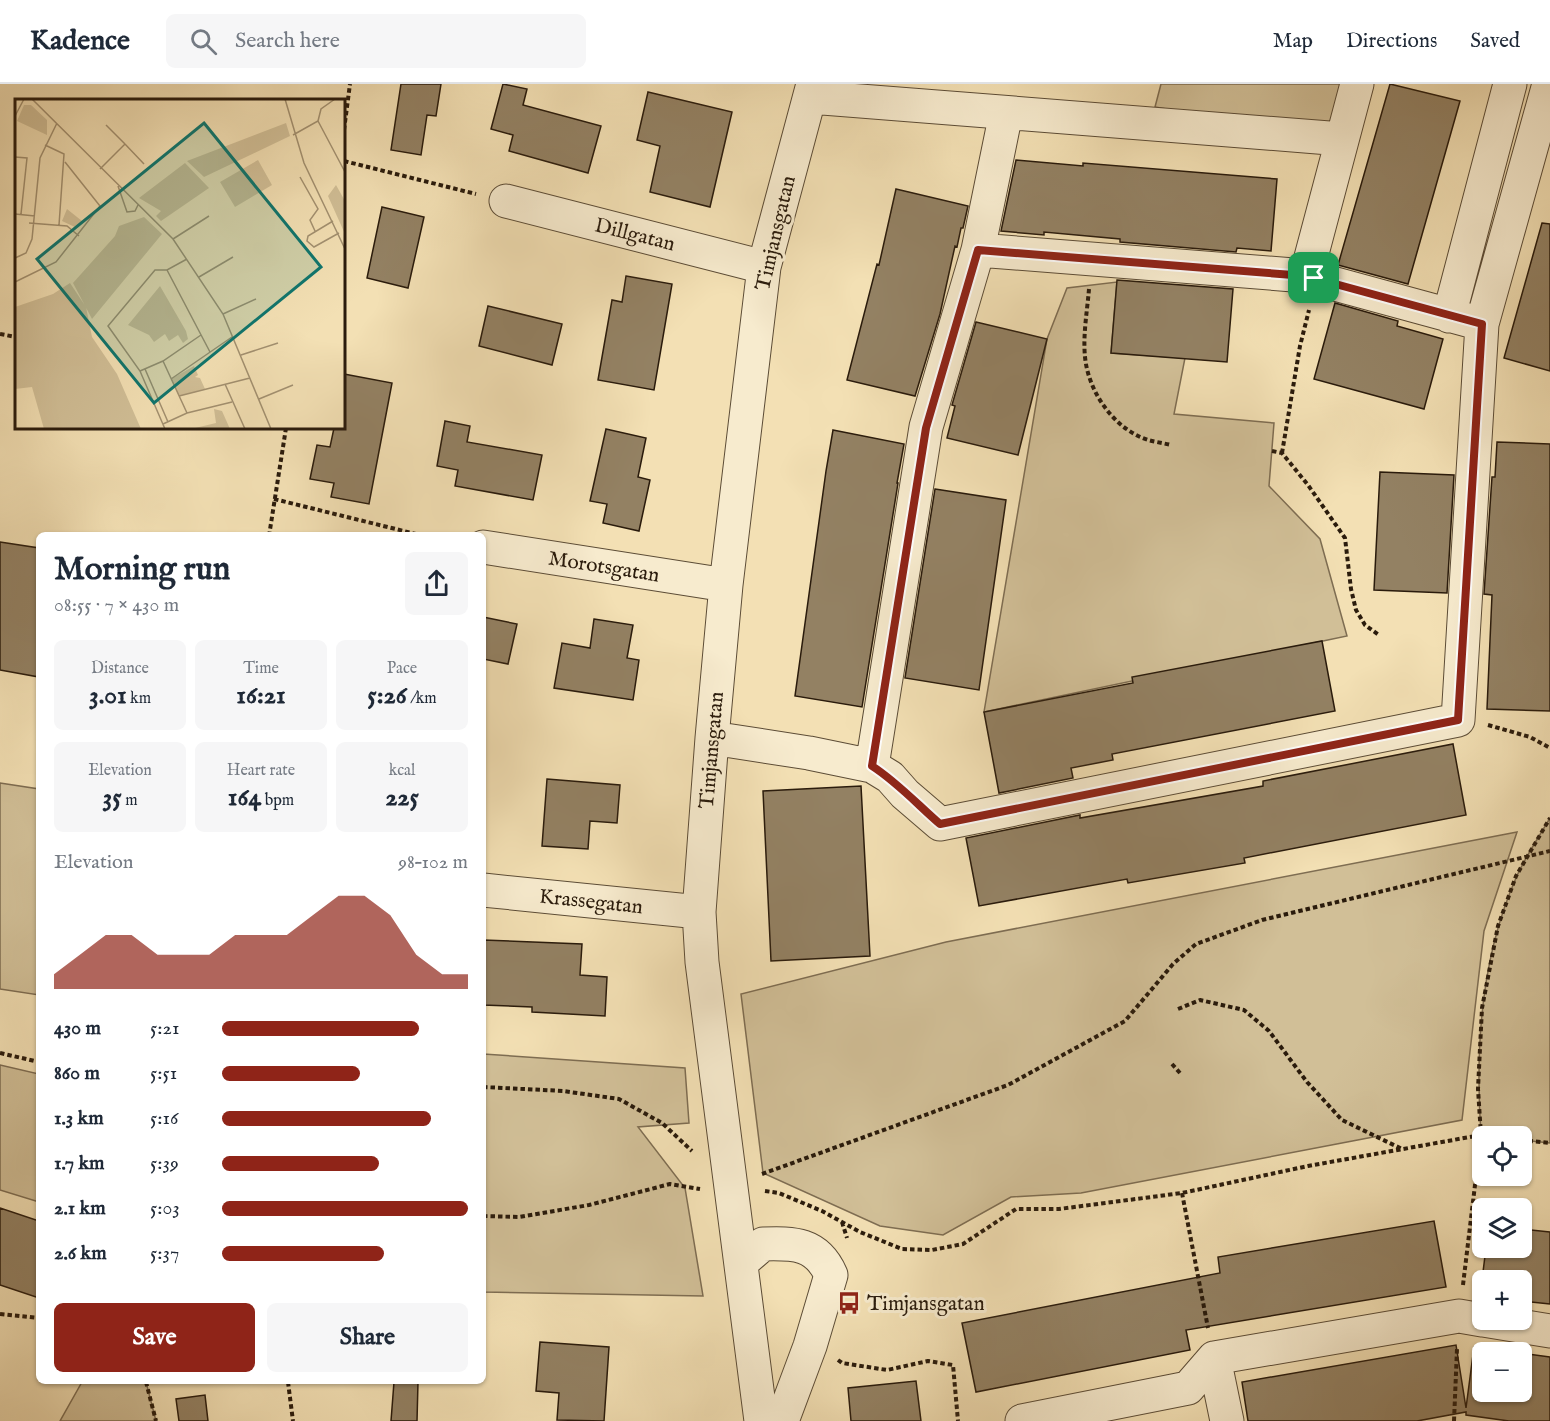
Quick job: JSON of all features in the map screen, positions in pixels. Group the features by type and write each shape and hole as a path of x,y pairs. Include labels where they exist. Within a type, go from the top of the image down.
{"street":[{"path":"1310,277 1357,84"},
{"path":"1449,316 1510,84"},
{"path":"712,738 809,753 872,766 890,777 905,794 940,824 1458,720 1482,324 1549,84"},
{"path":"811,90 1006,113 1342,139"},
{"name":"Timjansgatan","path":"761,1421 702,962 699,912 726,585 764,267 811,90"},
{"path":"872,766 926,428 978,250 1006,113"},
{"name":"Dillgatan","path":"506,201 764,267"},
{"path":"978,250 1310,277 1482,324"},
{"name":"Morotsgatan","path":"486,546 726,585"},
{"name":"Krassegatan","path":"486,890 699,912"},
{"path":"742,1262 763,1244 790,1243 817,1254 831,1275 810,1346 782,1421"},
{"path":"1022,1421 1188,1388 1214,1358 1472,1319"},
{"path":"1532,1328 1550,1331"},
{"path":"1214,1358 1227,1421"}],"path":[{"path":"345,122 350,84"},
{"path":"345,161 506,201"},
{"path":"1091,259 1085,341 1086,367 1095,393 1118,423 1146,440 1171,445"},
{"path":"1282,453 1300,346 1308,317 1310,277"},
{"path":"0,334 15,337"},
{"path":"270,532 286,429"},
{"path":"1272,451 1282,453 1308,485 1345,538 1356,610 1365,625 1379,635"},
{"path":"274,500 407,532"},
{"path":"1458,720 1480,723 1530,737 1550,747"},
{"path":"1480,1126 1478,1089 1482,1008 1498,926 1516,876 1550,818"},
{"path":"486,1216 519,1217 588,1205 670,1184 703,1189 730,1185 1008,1085 1125,1021 1173,964 1196,944 1220,934 1262,920 1550,851"},
{"path":"1178,1009 1200,1000 1244,1010 1269,1031 1307,1082 1342,1120 1402,1149"},
{"path":"0,1053 36,1061"},
{"path":"1172,1064 1180,1073"},
{"path":"486,1087 562,1090 619,1100 662,1123 730,1185 779,1193 822,1210 860,1232 902,1249 932,1250 963,1244 1016,1209 1059,1209 1182,1193 1308,1166 1472,1137"},
{"path":"1532,1141 1550,1143"},
{"path":"1477,1270 1479,1186"},
{"path":"1182,1193 1214,1358"},
{"path":"0,1314 36,1318"},
{"path":"1454,1421 1473,1330"},
{"path":"810,1346 842,1363 887,1370 927,1361 953,1365 958,1421"},
{"path":"147,1384 156,1421"},
{"path":"288,1384 293,1421"}],"shaded area":[{"path":"1161,84 1357,84 1342,139 1155,107"},
{"path":"1117,282 1111,353 1185,358 1174,414 1274,423 1269,486 1320,539 1347,636 984,712 1047,339 1067,288"},
{"path":"0,783 36,789 36,995 0,989"},
{"path":"1550,818 1550,1143 1532,1141 1532,1126 1480,1126 1480,1037 1488,971 1504,908 1528,855"},
{"path":"1517,832 1484,931 1462,1120 1081,1193 1011,1197 943,1235 880,1226 763,1173 741,994 946,942"},
{"path":"486,1054 685,1068 689,1123 638,1127 685,1188 703,1296 486,1292"},
{"path":"0,1065 36,1073 36,1201 0,1190"},
{"path":"81,1384 147,1384 156,1421 60,1421"}],"building":[{"path":"401,84 441,84 436,116 427,115 421,155 391,150"},
{"path":"503,84 527,89 523,105 601,126 588,173 509,151 513,135 491,129"},
{"path":"1390,84 1460,101 1408,284 1338,265"},
{"path":"648,92 732,112 710,207 650,192 660,146 637,140"},
{"path":"1016,160 1083,166 1083,163 1277,179 1271,251 1237,248 1236,252 1120,242 1120,239 1044,232 1044,235 1001,231"},
{"path":"896,189 968,206 957,247 955,246 940,314 915,396 847,380 877,264 879,265"},
{"path":"382,207 424,217 408,288 367,278"},
{"path":"1542,223 1550,224 1550,371 1504,358"},
{"path":"626,276 672,284 654,390 598,380 612,300 622,302"},
{"path":"1117,280 1233,289 1227,362 1111,353"},
{"path":"1335,303 1398,321 1397,326 1443,339 1424,409 1314,379"},
{"path":"488,306 562,324 552,365 479,346"},
{"path":"976,322 1047,339 1018,455 947,438 955,406 952,405"},
{"path":"345,374 392,383 369,504 331,497 334,483 310,479 317,445 330,447 334,429 345,429"},
{"path":"445,421 470,426 467,442 542,455 533,500 455,486 458,470 437,466"},
{"path":"606,429 646,438 638,477 650,480 639,531 603,523 607,504 590,501"},
{"path":"833,430 904,444 862,707 795,696"},
{"path":"1497,442 1550,444 1550,711 1487,709 1492,595 1484,594 1492,477 1495,477"},
{"path":"1380,472 1454,475 1447,593 1374,590"},
{"path":"935,489 1006,500 979,690 905,678"},
{"path":"0,542 36,548 36,676 0,670"},
{"path":"486,618 517,624 508,664 486,660"},
{"path":"594,619 633,625 627,658 639,660 633,700 554,688 562,643 590,648"},
{"path":"1322,641 1335,711 1112,754 1113,760 1071,768 1073,778 999,793 984,712 1133,683 1132,677"},
{"path":"1453,744 1466,815 1244,858 1245,863 1128,883 1127,879 979,906 966,838 1080,815 1080,818 1263,786 1263,781"},
{"path":"547,779 620,785 617,823 590,821 588,849 542,846"},
{"path":"861,786 870,956 771,961 763,791"},
{"path":"486,940 582,944 580,975 607,977 605,1016 532,1012 532,1007 486,1005"},
{"path":"0,1208 36,1220 36,1297 0,1285"},
{"path":"1434,1221 1446,1287 1186,1330 1190,1350 976,1392 962,1323 1220,1273 1218,1257"},
{"path":"1532,1230 1550,1232 1550,1304 1532,1302 1532,1270 1483,1270 1485,1258 1532,1258"},
{"path":"540,1342 609,1347 604,1421 557,1420 559,1393 536,1391"},
{"path":"1456,1345 1466,1408 1472,1362 1472,1402 1532,1402 1532,1355 1550,1357 1550,1421 1509,1421 1466,1415 1466,1412 1417,1421 1248,1421 1242,1382"},
{"path":"916,1381 921,1421 851,1421 848,1388"},
{"path":"394,1384 418,1384 417,1421 391,1421"},
{"path":"205,1395 208,1421 179,1421 176,1399"}],"place":[{"name":"Timjansgatan","path":"849,1303"}],"route":[{"path":"978,250 1314,278 1482,324 1458,720 940,824 905,794 890,777 872,766 926,428 978,250"}]}
